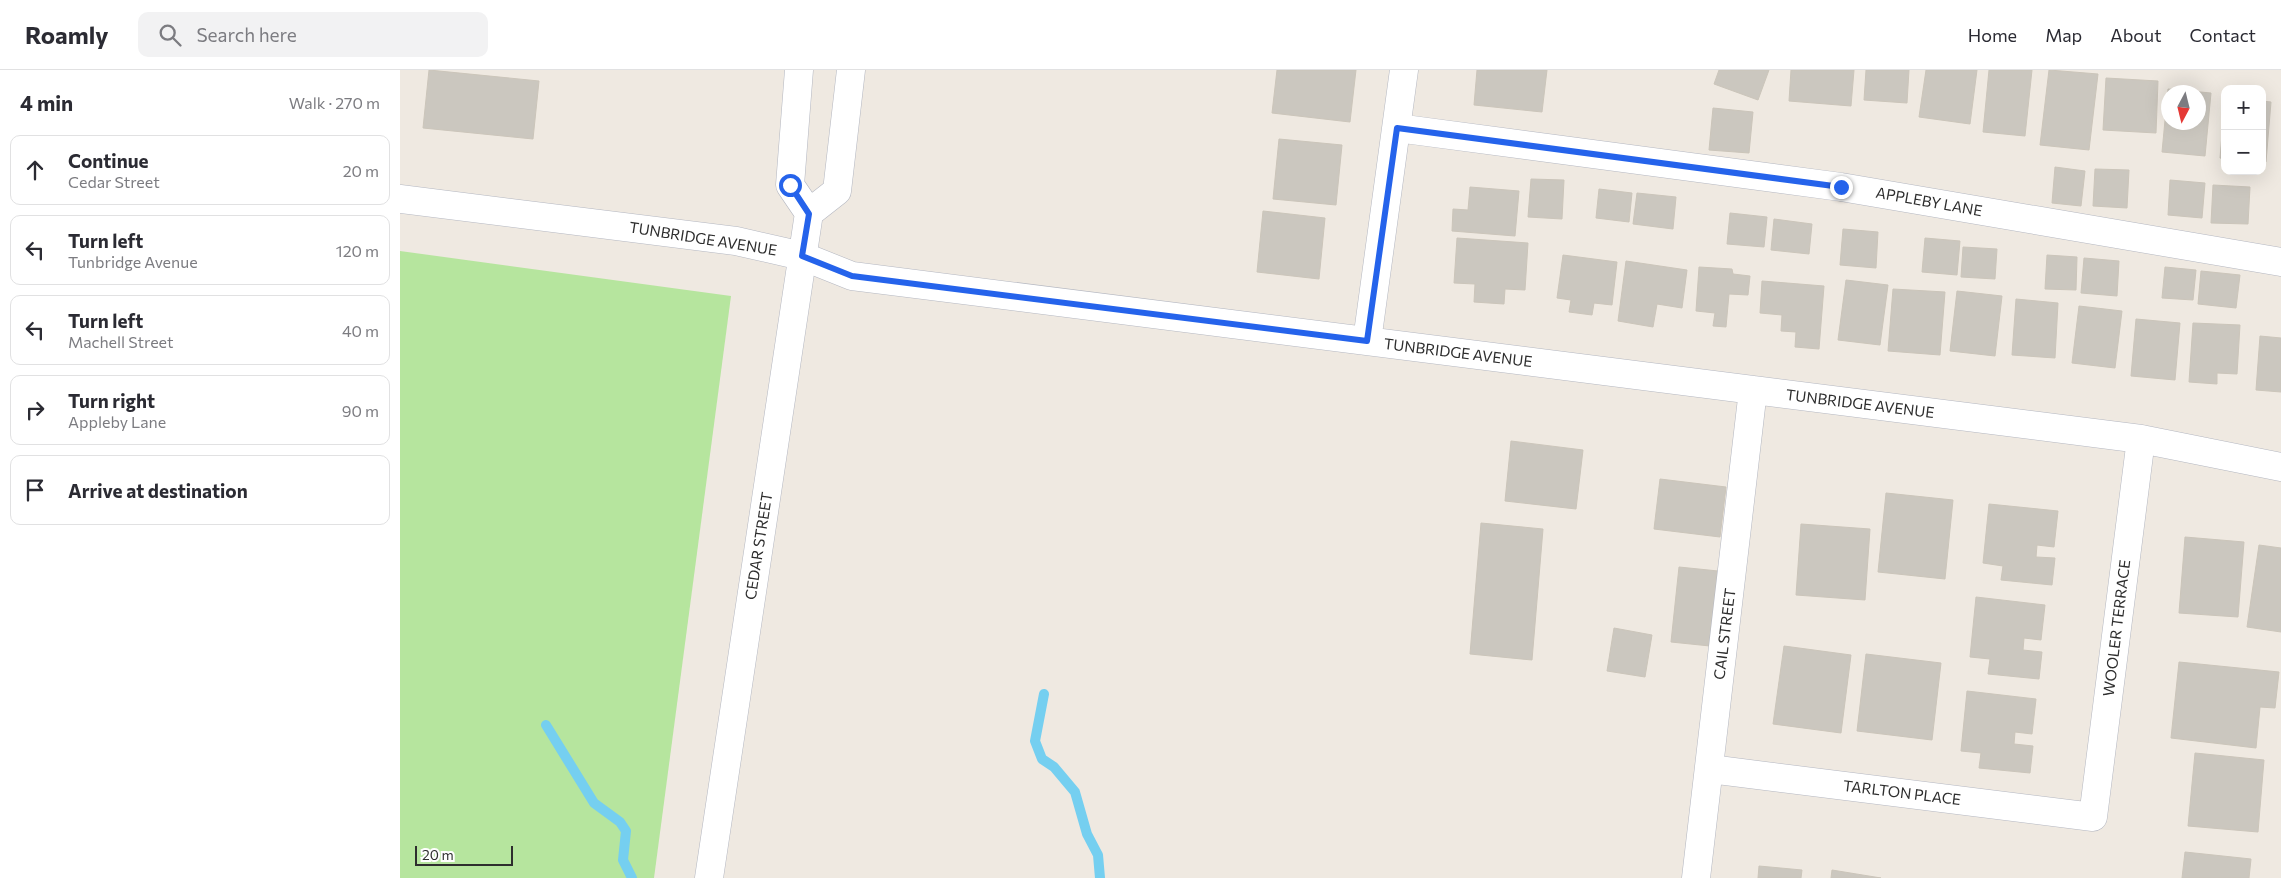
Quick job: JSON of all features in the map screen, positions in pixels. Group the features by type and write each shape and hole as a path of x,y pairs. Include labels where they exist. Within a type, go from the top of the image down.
{"street":[{"path":"799,70 790,185 809,214 837,191 851,70"},
{"path":"1367,341 1404,70"},
{"name":"APPLEBY LANE","path":"1397,128 1841,187 2281,262"},
{"name":"TUNBRIDGE AVENUE","path":"400,199 736,241 802,256 852,276 2141,439 2281,467"},
{"name":"CEDAR STREET","path":"709,878 809,214"},
{"name":"CAIL STREET","path":"1696,878 1753,390"},
{"name":"WOOLER TERRACE","path":"2094,817 2141,439"},
{"name":"TARLTON PLACE","path":"1710,769 2094,817"}],"green space":[{"path":"400,251 731,296 654,878 400,878"}],"building":[{"path":"429,70 539,81 533,139 423,128"},
{"path":"1277,70 1356,70 1350,122 1272,113"},
{"path":"1477,70 1547,70 1542,112 1474,105"},
{"path":"1719,70 1769,70 1758,100 1714,84"},
{"path":"1791,70 1854,70 1851,106 1789,101"},
{"path":"1866,70 1909,70 1907,103 1864,100"},
{"path":"1926,70 1977,70 1970,124 1919,117"},
{"path":"1989,70 2032,70 2025,136 1983,132"},
{"path":"2049,70 2098,74 2089,150 2040,145"},
{"path":"2106,78 2158,81 2156,133 2103,130"},
{"path":"2206,93 2211,93 2205,156 2162,152 2164,130 2206,130"},
{"path":"2266,101 2271,102 2266,162"},
{"path":"1713,108 1753,112 1749,153 1709,150"},
{"path":"1279,139 1342,145 1336,205 1273,199"},
{"path":"2055,167 2085,171 2081,206 2052,203"},
{"path":"2095,169 2129,170 2127,208 2093,206"},
{"path":"1531,179 1564,180 1562,219 1528,217"},
{"path":"2170,180 2205,183 2202,218 2168,215"},
{"path":"2213,185 2250,187 2248,224 2211,223"},
{"path":"1470,187 1519,191 1515,236 1452,231 1453,209 1468,210"},
{"path":"1599,189 1632,193 1629,222 1596,218"},
{"path":"1637,193 1676,197 1673,229 1633,224"},
{"path":"1263,211 1325,218 1319,279 1257,272"},
{"path":"1730,213 1767,217 1764,247 1727,244"},
{"path":"1774,219 1812,224 1809,254 1771,250"},
{"path":"1843,229 1878,232 1876,268 1840,265"},
{"path":"1457,238 1528,243 1525,290 1505,289 1504,304 1474,302 1475,284 1454,283"},
{"path":"1925,238 1960,241 1957,275 1922,272"},
{"path":"1963,247 1997,249 1995,279 1961,277"},
{"path":"1563,255 1617,262 1612,305 1594,303 1592,315 1569,312 1571,300 1557,298"},
{"path":"2047,255 2077,257 2076,290 2045,289"},
{"path":"2084,258 2119,261 2117,296 2081,293"},
{"path":"1626,261 1687,270 1682,308 1657,304 1653,327 1618,321"},
{"path":"1699,267 1732,269 1733,274 1750,276 1748,295 1729,294 1726,327 1713,326 1715,313 1696,311"},
{"path":"2165,267 2196,270 2193,300 2162,298"},
{"path":"2201,271 2240,275 2236,308 2198,304"},
{"path":"1846,280 1888,285 1880,345 1838,340"},
{"path":"1762,281 1824,286 1819,349 1795,347 1796,332 1781,331 1782,315 1760,313"},
{"path":"1893,289 1945,292 1940,355 1888,351"},
{"path":"1957,291 2002,296 1995,356 1950,351"},
{"path":"2016,299 2058,303 2055,358 2012,355"},
{"path":"2079,306 2122,311 2115,368 2072,363"},
{"path":"2136,319 2180,323 2175,380 2131,376"},
{"path":"2193,323 2240,325 2237,374 2217,373 2217,384 2189,382"},
{"path":"2260,336 2281,338 2281,392 2256,390"},
{"path":"1511,441 1583,450 1576,509 1505,501"},
{"path":"1660,479 1726,487 1720,537 1654,529"},
{"path":"1886,493 1953,500 1945,579 1878,572"},
{"path":"1989,504 2058,511 2054,547 2037,545 2036,557 2055,558 2052,585 2001,580 2003,566 1983,563"},
{"path":"1481,523 1543,529 1532,660 1470,654"},
{"path":"1801,524 1870,529 1865,600 1796,595"},
{"path":"2185,537 2244,542 2238,617 2179,613"},
{"path":"2259,545 2281,548 2281,632 2247,627"},
{"path":"1679,567 1718,571 1710,646 1671,642"},
{"path":"1976,597 2045,605 2041,640 2024,638 2023,650 2042,652 2039,679 1988,674 1990,659 1970,657"},
{"path":"1614,628 1652,635 1645,677 1607,671"},
{"path":"1784,646 1851,655 1841,733 1773,724"},
{"path":"1866,654 1941,663 1932,740 1857,731"},
{"path":"2179,662 2279,672 2275,708 2260,707 2256,748 2171,738"},
{"path":"1967,691 2036,699 2032,734 2015,732 2014,744 2033,746 2030,773 1979,768 1981,753 1961,751"},
{"path":"2195,753 2264,760 2258,832 2188,826"},
{"path":"2185,852 2251,859 2249,878 2182,878"},
{"path":"1759,866 1802,870 1801,878 1758,878"},
{"path":"1832,870 1881,878 1831,878"}],"waterway":[{"path":"1044,694 1035,741 1042,759 1054,767 1075,792 1087,834 1098,855 1100,878"},
{"path":"546,725 594,803 620,822 626,831 623,860 632,878"}],"route":[{"path":"790,185 809,214 802,256 852,276 1367,341 1397,128 1841,187"}]}
